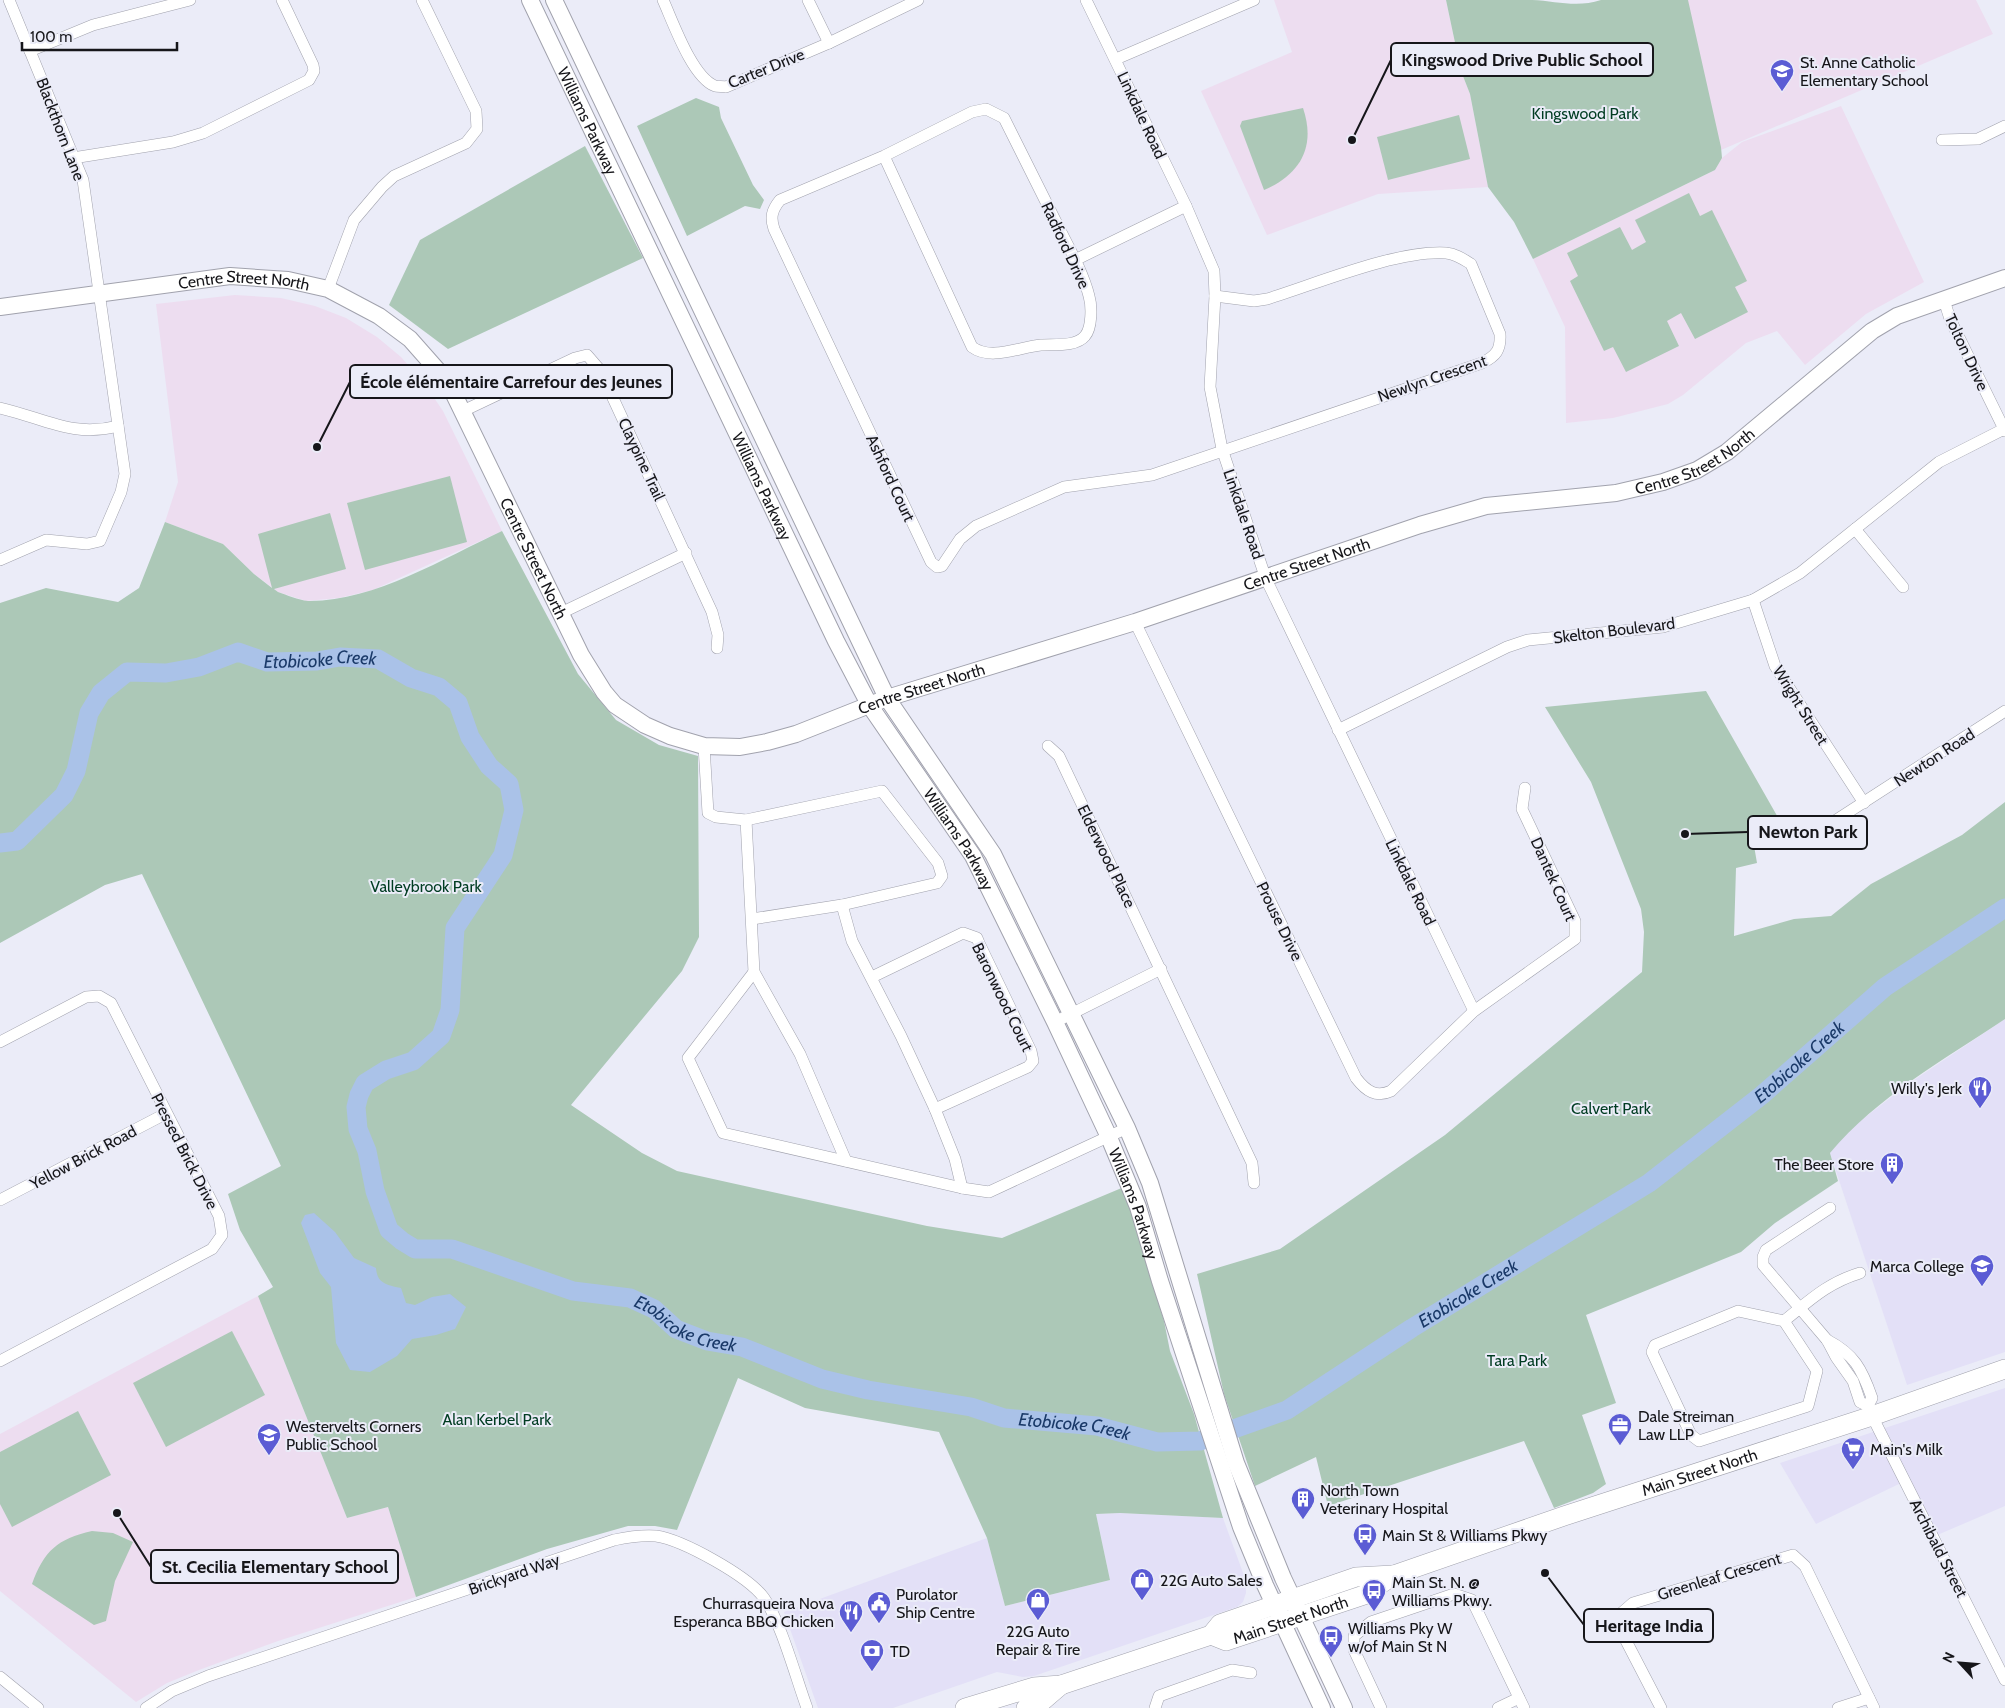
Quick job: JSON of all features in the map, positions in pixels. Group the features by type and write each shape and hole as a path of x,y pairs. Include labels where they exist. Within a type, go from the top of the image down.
{"main road":[{"name":"Williams Parkway","path":"530,0 836,641 870,706 973,856 1055,1022 1108,1135 1138,1207 1211,1410 1228,1463 1241,1527 1282,1623 1322,1708"},
{"name":"Williams Parkway","path":"554,0 888,698 905,727 973,821 993,854 1127,1128 1150,1183 1211,1410"},
{"name":"Centre Street North","path":"0,307 230,276 288,280 328,289 379,316 410,338 448,382 560,613 590,670 615,705 645,725 670,736 704,746 740,747 796,734 888,698 1135,622 1266,579 1420,525 1486,506 1616,493 1663,482 1697,470 1727,452 1872,331 1897,316 2005,278"},
{"name":"Main Street North","path":"1211,1635 1226,1641 1282,1623 1364,1595 1394,1575 1870,1411 2005,1369"},
{"name":"Williams Parkway","path":"1228,1463 1344,1708"},
{"name":"Main Street North","path":"965,1708 1034,1687 1060,1685 1211,1635 1220,1624 1356,1577 1394,1575"},
{"name":"Main Street North","path":"1026,1708 1040,1704 1060,1685"}],"street":[{"name":"Blackthorn Lane","path":"0,560 46,540 87,544 100,541 121,492 125,474 83,180 9,0"},
{"path":"30,50 93,25 190,0"},
{"path":"73,158 173,142 204,133 309,80 314,71 313,65 282,0"},
{"path":"328,289 354,220 382,187 394,176 466,143 477,129 476,111 422,0"},
{"name":"Carter Drive","path":"662,0 694,65 706,80 715,86 726,86 828,43 918,0"},
{"path":"808,0 828,43"},
{"name":"Linkdale Road","path":"1086,0 1186,206 1214,271 1215,296 1210,387 1222,449 1266,579 1474,1011"},
{"path":"1116,59 1227,5 1254,0"},
{"name":"Radford Drive","path":"986,109 995,112 1004,118 1075,260 1089,296 1090,323 1084,337 1074,343 1035,346 989,354 980,352 972,347 884,156 972,112 986,109"},
{"path":"1942,140 1978,139 2005,126"},
{"name":"Ashford Court","path":"884,156 780,200 773,210 771,221 931,562 937,567 942,566 960,539 976,526 1064,487 1152,474 1222,449"},
{"path":"1075,260 1186,206"},
{"name":"Newlyn Crescent","path":"1215,296 1254,302 1267,300 1400,257 1447,253 1461,257 1471,264 1500,334 1500,346 1494,357 1482,363 1222,449"},
{"name":"Tolton Drive","path":"1944,300 1950,319 2005,430"},
{"name":"Claypine Trail","path":"463,411 575,358 586,355 600,370 686,553 712,612 718,635 716,648"},
{"path":"0,408 74,429 99,431 118,426"},
{"name":"Skelton Boulevard","path":"1338,730 1506,647 1528,640 1663,627 1753,600 1800,573 1939,462 2005,430"},
{"path":"1855,529 1903,587"},
{"path":"560,613 686,553"},
{"name":"Wright Street","path":"1753,600 1775,666 1864,803"},
{"name":"Prouse Drive","path":"1135,622 1362,1087 1373,1094 1382,1095 1391,1091 1474,1011"},
{"name":"Newton Road","path":"1780,844 1813,835 2005,711"},
{"path":"704,746 708,813 716,817 746,820 882,792 938,863 942,876 937,883 842,905 752,918"},
{"name":"Elderwood Place","path":"1048,746 1059,756 1161,969 1252,1163 1254,1183"},
{"name":"Dantek Court","path":"1474,1011 1575,938 1575,921 1522,809 1525,788"},
{"path":"746,820 754,972 800,1054 846,1161"},
{"path":"842,905 852,941 872,977 936,1109 956,1159 962,1188"},
{"name":"Baronwood Court","path":"872,977 964,933 976,938 979,943 1031,1051 1033,1061 1028,1067 936,1109"},
{"path":"1055,1022 1161,969"},
{"path":"754,972 688,1058 723,1133 962,1188 989,1192 1108,1135 1127,1128"},
{"name":"Pressed Brick Drive","path":"0,1042 86,996 99,996 111,1003 165,1114 219,1216 222,1235 212,1249 0,1361"},
{"name":"Yellow Brick Road","path":"0,1200 165,1114"},
{"path":"1830,1208 1766,1250 1763,1264 1827,1340 1845,1349 1860,1368 1872,1398 1870,1411"},
{"path":"1784,1321 1809,1299 1848,1277 1860,1273"},
{"path":"1738,1311 1784,1321 1817,1371 1808,1406 1705,1441 1700,1441 1691,1435 1652,1352 1655,1345 1738,1311"},
{"name":"Archibald Street","path":"1870,1411 2004,1677"},
{"name":"Brickyard Way","path":"146,1708 172,1692 208,1676 614,1540 636,1536 657,1536 678,1543 715,1561 752,1585 774,1616 807,1708"},
{"name":"Greenleaf Crescent","path":"1661,1708 1622,1633 1618,1616 1633,1603 1793,1555 1805,1566 1872,1703"},
{"path":"1381,1708 1354,1650 1354,1636 1371,1622 1454,1594 1472,1600 1522,1703 1498,1708"},
{"path":"1155,1708 1159,1696 1232,1670 1251,1673"},
{"path":"0,1677 38,1708"},
{"path":"1838,1708 1872,1703"}],"shaded area":[{"path":"1274,0 1446,0 1461,71 1470,94 1488,187 1378,194 1267,235 1201,91 1292,52"},
{"name":"St. Anne Catholic Elementary School","path":"1686,0 1976,0 1993,34 1721,150"},
{"path":"1841,106 1924,282 1866,314 1805,365 1777,331 1746,343 1683,395 1668,404 1613,418 1566,423 1565,327 1533,259 1715,170 1722,158 1742,142"},
{"path":"235,295 281,298 315,306 346,318 377,337 401,357 424,383 443,411 502,531 373,590 339,598 306,601 278,592 254,574 223,544 165,522 178,482 156,304"},
{"path":"2005,1019 2005,1352 1907,1385 1830,1153 1850,1129 1908,1084"},
{"path":"258,1296 347,1518 388,1507 416,1597 278,1641 199,1670 167,1683 136,1702 0,1591 0,1434"},
{"path":"2005,1388 2005,1506 1928,1539 1901,1483 1816,1524 1780,1463"},
{"path":"1120,1513 1223,1518 1246,1581 1246,1593 1243,1602 1237,1607 1034,1676 1023,1677 997,1672 893,1708 818,1708 784,1612 987,1538 1005,1606 1110,1580 1096,1514"}],"green space":[{"name":"Kingswood Park","path":"1446,0 1532,0 1583,4 1601,0 1688,0 1721,147 1722,158 1715,170 1533,259 1514,222 1488,187 1470,94 1461,71"},
{"path":"696,98 719,107 721,118 753,185 764,200 760,209 745,206 687,236 637,126"},
{"path":"1303,108 1308,135 1302,157 1288,176 1264,190 1240,126 1242,121"},
{"path":"1459,115 1470,159 1388,180 1377,137"},
{"path":"585,146 643,258 448,349 389,305 420,240"},
{"path":"1689,193 1700,216 1712,210 1747,281 1735,287 1748,312 1695,339 1681,313 1667,321 1679,346 1626,372 1613,347 1604,351 1570,281 1578,276 1567,253 1620,227 1632,250 1646,242 1635,220"},
{"path":"450,476 467,542 365,570 347,503"},
{"name":"Valleybrook Park","path":"330,513 346,569 274,589 278,592 296,599 308,601 358,594 408,576 502,531 578,674 616,720 659,745 698,756 699,937 682,971 571,1105 642,1153 677,1171 927,1226 1002,1238 1124,1187 1164,1321 1170,1351 1194,1414 1223,1518 1120,1513 1096,1514 1110,1580 1005,1606 987,1538 939,1432 805,1408 738,1378 677,1530 655,1526 628,1526 547,1549 416,1597 388,1507 347,1518 258,1296 273,1287 240,1230 228,1194 281,1166 142,874 105,885 0,943 0,603 46,588 118,602 139,588 165,522 223,544 254,574 272,588 258,534"},
{"path":"1706,691 1784,828 1766,826 1753,840 1757,863 1736,868 1734,936 1794,919 1831,916 1871,884 1962,835 2005,802 2005,1019 1913,1080 1869,1114 1830,1153 1838,1181 1775,1223 1741,1252 1586,1315 1616,1403 1582,1415 1606,1484 1593,1493 1554,1508 1524,1441 1328,1506 1316,1457 1255,1486 1224,1394 1197,1274 1280,1249 1445,1135 1642,972 1644,932 1641,909 1591,782 1545,707"},
{"path":"232,1331 265,1395 166,1447 133,1383"},
{"path":"78,1411 111,1475 12,1527 0,1504 0,1452"},
{"path":"92,1531 113,1533 133,1542 115,1581 106,1621 94,1625 32,1584 42,1563 53,1548 70,1538"}],"water":[{"path":"314,1213 335,1232 354,1258 376,1268 378,1277 383,1282 401,1288 406,1303 415,1305 432,1297 450,1294 466,1307 455,1329 436,1335 412,1339 397,1356 370,1372 350,1370 336,1343 331,1287 320,1273 301,1223 305,1215"}],"waterway":[{"name":"Etobicoke Creek","path":"0,843 17,841 64,795 76,771 89,713 101,693 127,672 166,673 199,667 238,652 267,662 317,661 340,657 378,659 411,678 439,687 458,703 470,737 489,766 509,784 514,810 503,855 455,928 450,1010 441,1036 413,1061 386,1070 365,1083 359,1095 356,1107 358,1129 367,1151 375,1191 389,1230 415,1249 452,1249 573,1291 630,1298 654,1309 676,1329 707,1341 742,1347 822,1379 868,1390 971,1407 1004,1418 1097,1426 1157,1442 1200,1441 1287,1410 1412,1328 1649,1183 1762,1095 1885,987 2005,908"}],"place":[{"name":"St. Anne Catholic Elementary School","path":"1782,92"},
{"name":"Kingswood Drive Public School","path":"1352,140"},
{"name":"École élémentaire Carrefour des Jeunes","path":"317,447"},
{"name":"Newton Park","path":"1685,834"},
{"name":"Willy's Jerk","path":"1980,1109"},
{"name":"The Beer Store","path":"1892,1185"},
{"name":"Marca College","path":"1982,1287"},
{"name":"Dale Streiman Law LLP","path":"1620,1446"},
{"name":"Westervelts Corners Public School","path":"269,1456"},
{"name":"Main's Milk","path":"1853,1470"},
{"name":"St. Cecilia Elementary School","path":"117,1513"},
{"name":"North Town Veterinary Hospital","path":"1303,1520"},
{"name":"Main St & Williams Pkwy","path":"1365,1556"},
{"name":"Heritage India","path":"1545,1573"},
{"name":"22G Auto Sales","path":"1142,1601"},
{"name":"Main St. N. @ Williams Pkwy.","path":"1374,1612"},
{"name":"22G Auto Repair & Tire","path":"1038,1621"},
{"name":"Purolator Ship Centre","path":"879,1624"},
{"name":"Churrasqueira Nova Esperanca BBQ Chicken","path":"851,1633"},
{"name":"Williams Pky W w/of Main St N","path":"1331,1658"},
{"name":"TD","path":"872,1672"}],"park label":[{"name":"Calvert Park","path":"1611,1108"},
{"name":"Tara Park","path":"1517,1360"},
{"name":"Alan Kerbel Park","path":"497,1419"}]}
